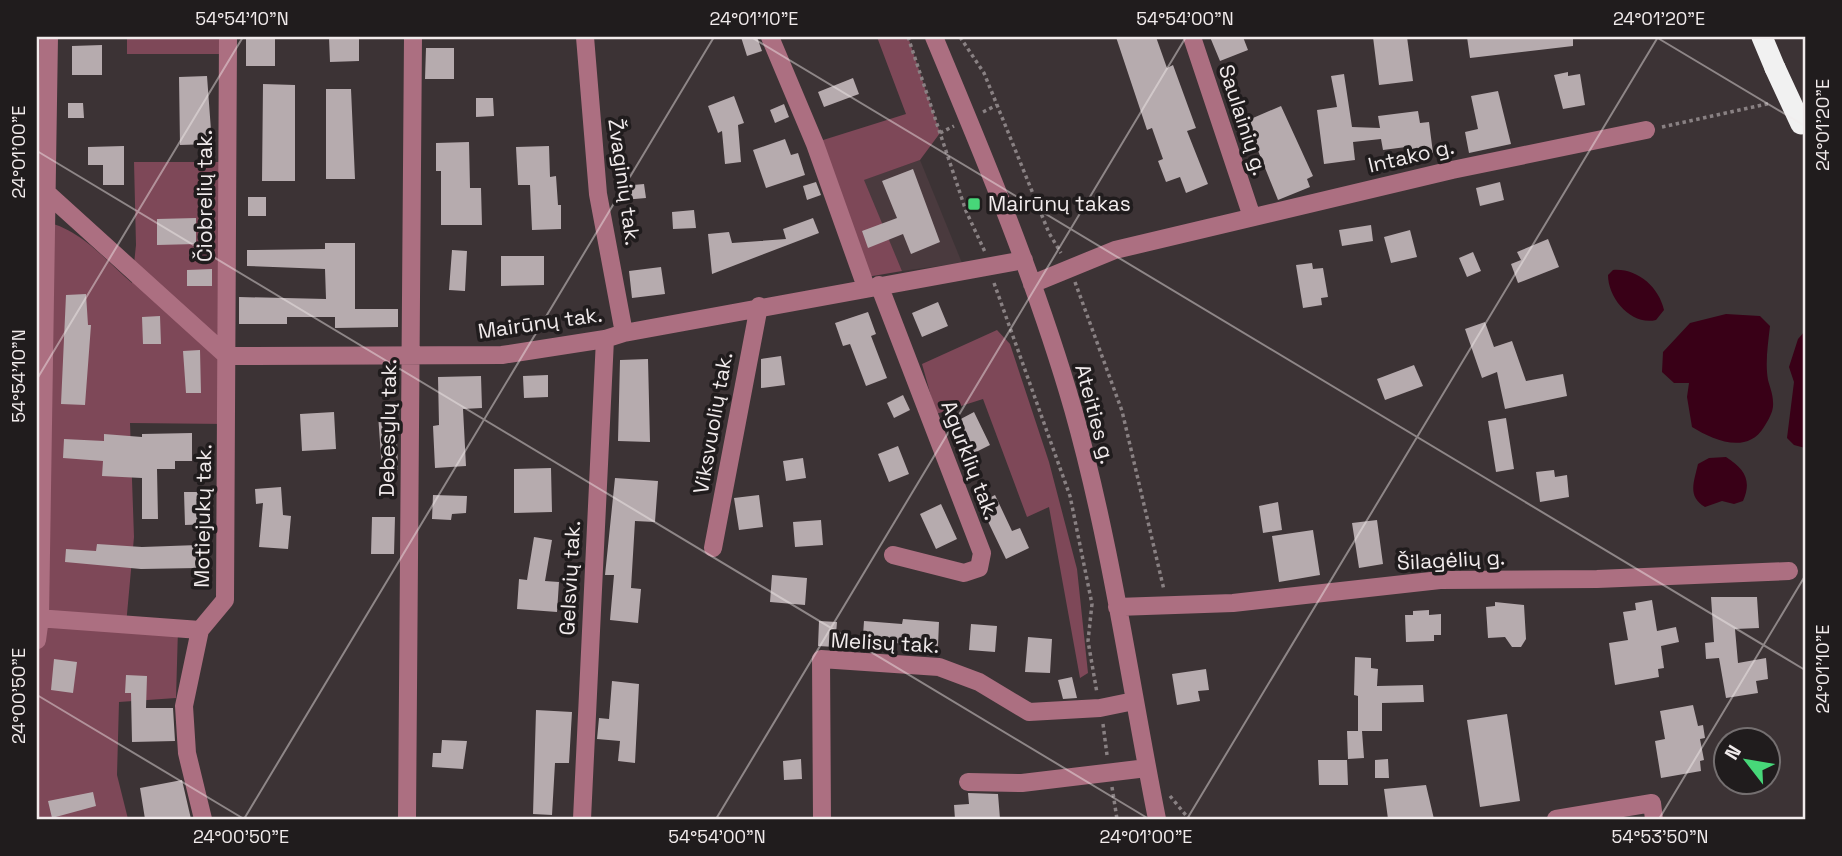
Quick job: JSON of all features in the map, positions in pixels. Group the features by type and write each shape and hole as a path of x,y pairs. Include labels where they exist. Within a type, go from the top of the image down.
{"highway":[{"path":"1762,37 1803,129"}],"street":[{"path":"37,640 42,189 49,37"},
{"name":"Čiobrelių tak.","path":"227,356 228,37"},
{"name":"Debesylų tak.","path":"407,819 414,37"},
{"name":"Žvaginių tak.","path":"585,37 598,194 624,333"},
{"name":"Agurklių tak.","path":"770,37 982,553 979,568 964,573 893,555"},
{"name":"Ateities g.","path":"934,37 1024,260 1078,429 1117,607 1157,819"},
{"name":"Saulainių g.","path":"1192,37 1251,217"},
{"name":"Intako g.","path":"1032,284 1069,266 1115,250 1452,170 1647,130"},
{"path":"42,189 227,356"},
{"name":"Mairūnų tak.","path":"227,356 502,355 605,339 759,306 1024,260"},
{"name":"Viksvuolių tak.","path":"713,548 759,306"},
{"name":"Gelsvių tak.","path":"582,819 605,339"},
{"name":"Motiejukų tak.","path":"200,630 225,600 227,356"},
{"name":"Šilagėlių g.","path":"1117,607 1233,603 1440,580 1597,579 1789,571"},
{"path":"39,618 200,630 184,706 187,753 203,819"},
{"name":"Melisų tak.","path":"822,819 821,659 939,667 979,682 1029,712 1100,708 1134,701"},
{"path":"968,782 1022,783 1147,768"},
{"path":"1556,819 1652,803 1654,819"}],"path":[{"path":"908,37 966,211 984,245 987,265 1070,496 1092,604 1088,641 1117,819"},
{"path":"960,37 984,73 1049,233 1069,266 1122,411 1167,606"},
{"path":"1647,130 1779,102"}],"shaded area":[{"path":"37,37 41,37 40,174 37,181"},
{"path":"127,37 228,37 228,54 127,54"},
{"path":"877,37 908,37 940,133 920,160 864,180 902,271 867,277 820,141 906,114"},
{"path":"920,160 962,263 902,271 863,180"},
{"path":"134,162 228,162 227,424 130,423 134,537 126,625 178,629 176,698 119,702 117,775 128,819 37,819 37,222 51,223 76,235 132,283 136,245"},
{"path":"1613,270 1630,272 1652,287 1664,310 1656,320 1638,319 1623,309 1609,284 1608,275"},
{"path":"1726,314 1760,316 1770,326 1767,367 1773,399 1772,412 1757,436 1739,443 1720,440 1692,427 1687,397 1689,383 1674,383 1662,372 1663,352 1690,323"},
{"path":"997,330 1010,344 1049,462 1077,569 1088,673 1080,678 1049,507 1027,517 983,399 936,414 922,364"},
{"path":"1805,331 1805,448 1794,445 1787,438 1794,382 1789,367 1798,339"},
{"path":"1726,457 1738,466 1745,476 1746,494 1743,501 1734,504 1722,501 1705,507 1699,503 1694,493 1698,464 1709,458"}],"building":[{"path":"329,37 359,37 359,61 330,62"},
{"path":"741,37 757,37 762,51 747,56"},
{"path":"1116,37 1156,37 1167,68 1173,65 1196,128 1187,131 1208,184 1186,193 1180,177 1166,182 1158,161 1163,159 1152,128 1147,130"},
{"path":"1210,37 1243,37 1248,50 1220,61"},
{"path":"1373,37 1407,37 1413,81 1379,85"},
{"path":"1467,37 1573,37 1573,46 1470,58"},
{"path":"246,39 275,39 275,66 246,66"},
{"path":"102,45 102,75 72,75 72,46"},
{"path":"426,48 454,48 454,79 425,79"},
{"path":"1568,72 1568,76 1580,74 1585,105 1563,109 1554,75"},
{"path":"1344,74 1352,127 1380,128 1378,116 1418,111 1420,123 1429,122 1433,153 1407,157 1406,147 1383,150 1381,139 1353,142 1355,160 1324,164 1317,110 1337,107 1331,76"},
{"path":"207,76 212,144 180,145 179,77"},
{"path":"853,78 859,94 824,107 818,92"},
{"path":"263,84 295,85 295,181 262,181"},
{"path":"326,89 351,89 355,179 326,179"},
{"path":"1498,91 1511,144 1469,153 1465,132 1478,129 1471,96"},
{"path":"734,96 744,123 738,125 741,162 725,164 722,131 718,133 708,106"},
{"path":"476,98 493,98 494,116 476,117"},
{"path":"68,103 83,103 84,118 68,118"},
{"path":"784,104 789,117 775,123 770,110"},
{"path":"1281,106 1313,176 1307,179 1310,187 1278,200 1246,121"},
{"path":"785,139 791,155 798,153 805,175 766,188 753,150"},
{"path":"469,142 470,188 481,188 482,225 441,225 441,171 436,171 436,143"},
{"path":"124,146 124,185 103,185 103,165 88,165 88,147"},
{"path":"549,146 550,177 556,176 558,205 561,205 561,229 532,230 530,185 518,185 516,147"},
{"path":"913,169 940,242 911,254 903,234 868,248 862,231 897,218 882,181"},
{"path":"816,182 821,195 807,200 803,186"},
{"path":"1500,182 1504,200 1480,206 1476,188"},
{"path":"644,184 646,198 623,200 622,186"},
{"path":"248,197 266,197 266,216 248,216"},
{"path":"694,210 696,228 673,229 672,212"},
{"path":"196,218 196,244 157,245 157,219"},
{"path":"813,218 819,233 712,274 708,234 729,232 732,243 786,239 783,229"},
{"path":"1371,225 1373,241 1342,246 1339,230"},
{"path":"1410,230 1417,257 1391,263 1384,237"},
{"path":"1548,239 1559,267 1518,283 1511,264 1521,260 1517,252"},
{"path":"325,243 355,243 355,309 398,309 398,327 335,328 335,317 287,317 287,324 239,324 239,297 326,299 325,269 247,266 247,250 325,249"},
{"path":"452,250 467,251 465,291 449,290"},
{"path":"1473,252 1481,271 1467,277 1459,258"},
{"path":"501,256 544,256 544,285 501,286"},
{"path":"1312,263 1313,269 1323,268 1328,297 1321,298 1322,305 1303,308 1296,265"},
{"path":"661,267 665,294 632,298 629,271"},
{"path":"212,269 212,286 187,286 187,270"},
{"path":"86,294 88,325 91,325 85,405 61,404 66,295"},
{"path":"938,302 948,326 922,337 912,313"},
{"path":"868,312 876,334 871,336 887,378 866,386 850,344 843,346 835,323"},
{"path":"160,316 161,344 143,344 142,317"},
{"path":"1485,322 1494,347 1512,341 1526,381 1563,374 1567,396 1505,409 1497,372 1482,378 1465,329"},
{"path":"200,350 201,393 186,393 183,351"},
{"path":"781,356 785,385 761,388 761,359"},
{"path":"648,359 650,442 618,441 620,360"},
{"path":"1414,365 1423,386 1385,400 1377,379"},
{"path":"548,375 548,397 524,398 523,376"},
{"path":"481,376 482,408 463,409 466,466 435,468 433,426 439,425 438,377"},
{"path":"903,395 910,410 894,418 887,403"},
{"path":"334,412 336,449 302,451 300,414"},
{"path":"974,412 990,445 970,455 955,422"},
{"path":"396,413 398,470 382,471 378,414"},
{"path":"1506,418 1514,469 1496,472 1488,421"},
{"path":"192,433 192,461 175,461 175,469 157,469 158,519 142,519 142,478 102,476 103,461 63,458 64,439 104,441 104,434 142,437 142,434"},
{"path":"898,446 909,474 889,482 878,454"},
{"path":"803,458 806,478 786,481 783,461"},
{"path":"551,468 552,512 514,513 514,469"},
{"path":"1554,470 1555,477 1567,475 1569,497 1540,502 1536,472"},
{"path":"615,478 658,481 655,522 635,521 631,588 641,589 638,623 610,620 614,575 605,575"},
{"path":"281,487 283,515 291,516 288,549 259,547 263,503 256,504 255,489"},
{"path":"184,492 211,492 212,524 185,525"},
{"path":"433,495 467,496 466,513 452,514 451,520 432,519"},
{"path":"759,495 763,527 739,530 734,498"},
{"path":"995,495 1012,531 1020,528 1029,548 1006,559 979,503"},
{"path":"1278,502 1282,530 1263,533 1259,506"},
{"path":"941,504 957,539 936,549 920,514"},
{"path":"372,517 395,517 394,554 371,554"},
{"path":"821,520 823,545 795,547 793,522"},
{"path":"1377,520 1383,564 1359,568 1352,523"},
{"path":"1313,530 1320,575 1279,582 1272,536"},
{"path":"534,537 552,540 545,581 559,582 557,612 517,609 519,579 527,580"},
{"path":"97,544 142,547 198,545 198,568 141,569 65,562 66,549 96,551"},
{"path":"772,575 807,578 805,605 770,602"},
{"path":"1711,597 1757,597 1759,628 1735,629 1738,663 1766,658 1768,679 1756,681 1758,693 1726,698 1719,658 1706,659 1705,643 1714,642"},
{"path":"1652,600 1657,631 1676,627 1679,642 1661,646 1664,668 1658,669 1659,677 1615,685 1609,643 1628,640 1623,612 1636,610 1635,603"},
{"path":"1495,602 1524,605 1526,639 1521,647 1512,647 1505,637 1488,638 1486,607 1495,606"},
{"path":"1429,610 1429,615 1441,614 1441,635 1434,635 1434,641 1406,642 1405,615 1413,615 1413,611"},
{"path":"903,619 939,622 938,646 894,643 893,652 862,650 864,621 902,624"},
{"path":"819,621 837,622 835,647 818,646"},
{"path":"971,624 997,626 995,652 969,650"},
{"path":"1028,637 1052,639 1050,673 1025,672"},
{"path":"1355,657 1371,658 1371,668 1378,669 1377,686 1423,685 1424,702 1382,703 1382,731 1362,731 1364,758 1348,759 1347,731 1358,731 1358,696 1354,695"},
{"path":"54,659 77,662 73,693 51,690"},
{"path":"1206,669 1209,690 1198,691 1200,701 1177,705 1172,674"},
{"path":"126,675 147,676 146,708 173,708 175,741 132,742 131,693 125,693"},
{"path":"1072,677 1077,698 1063,699 1058,680"},
{"path":"612,681 639,684 635,763 618,761 620,741 597,739 599,718 609,719"},
{"path":"1693,705 1698,726 1703,725 1705,738 1700,739 1704,760 1700,761 1701,771 1661,778 1655,741 1665,739 1660,711"},
{"path":"536,710 572,712 569,763 555,763 552,815 533,814"},
{"path":"1507,714 1520,801 1480,807 1467,720"},
{"path":"442,740 467,741 463,769 432,767 433,753 441,753"},
{"path":"801,759 802,779 784,780 783,761"},
{"path":"1388,759 1389,778 1375,778 1375,760"},
{"path":"1318,760 1347,760 1348,785 1319,785"},
{"path":"182,780 191,819 145,819 140,788"},
{"path":"1426,785 1434,819 1388,819 1384,789"},
{"path":"93,792 96,806 52,818 48,801"},
{"path":"968,793 998,794 1000,819 955,819 954,805 969,804"}],"place":[{"name":"Mairūnų takas","path":"974,204"}]}
